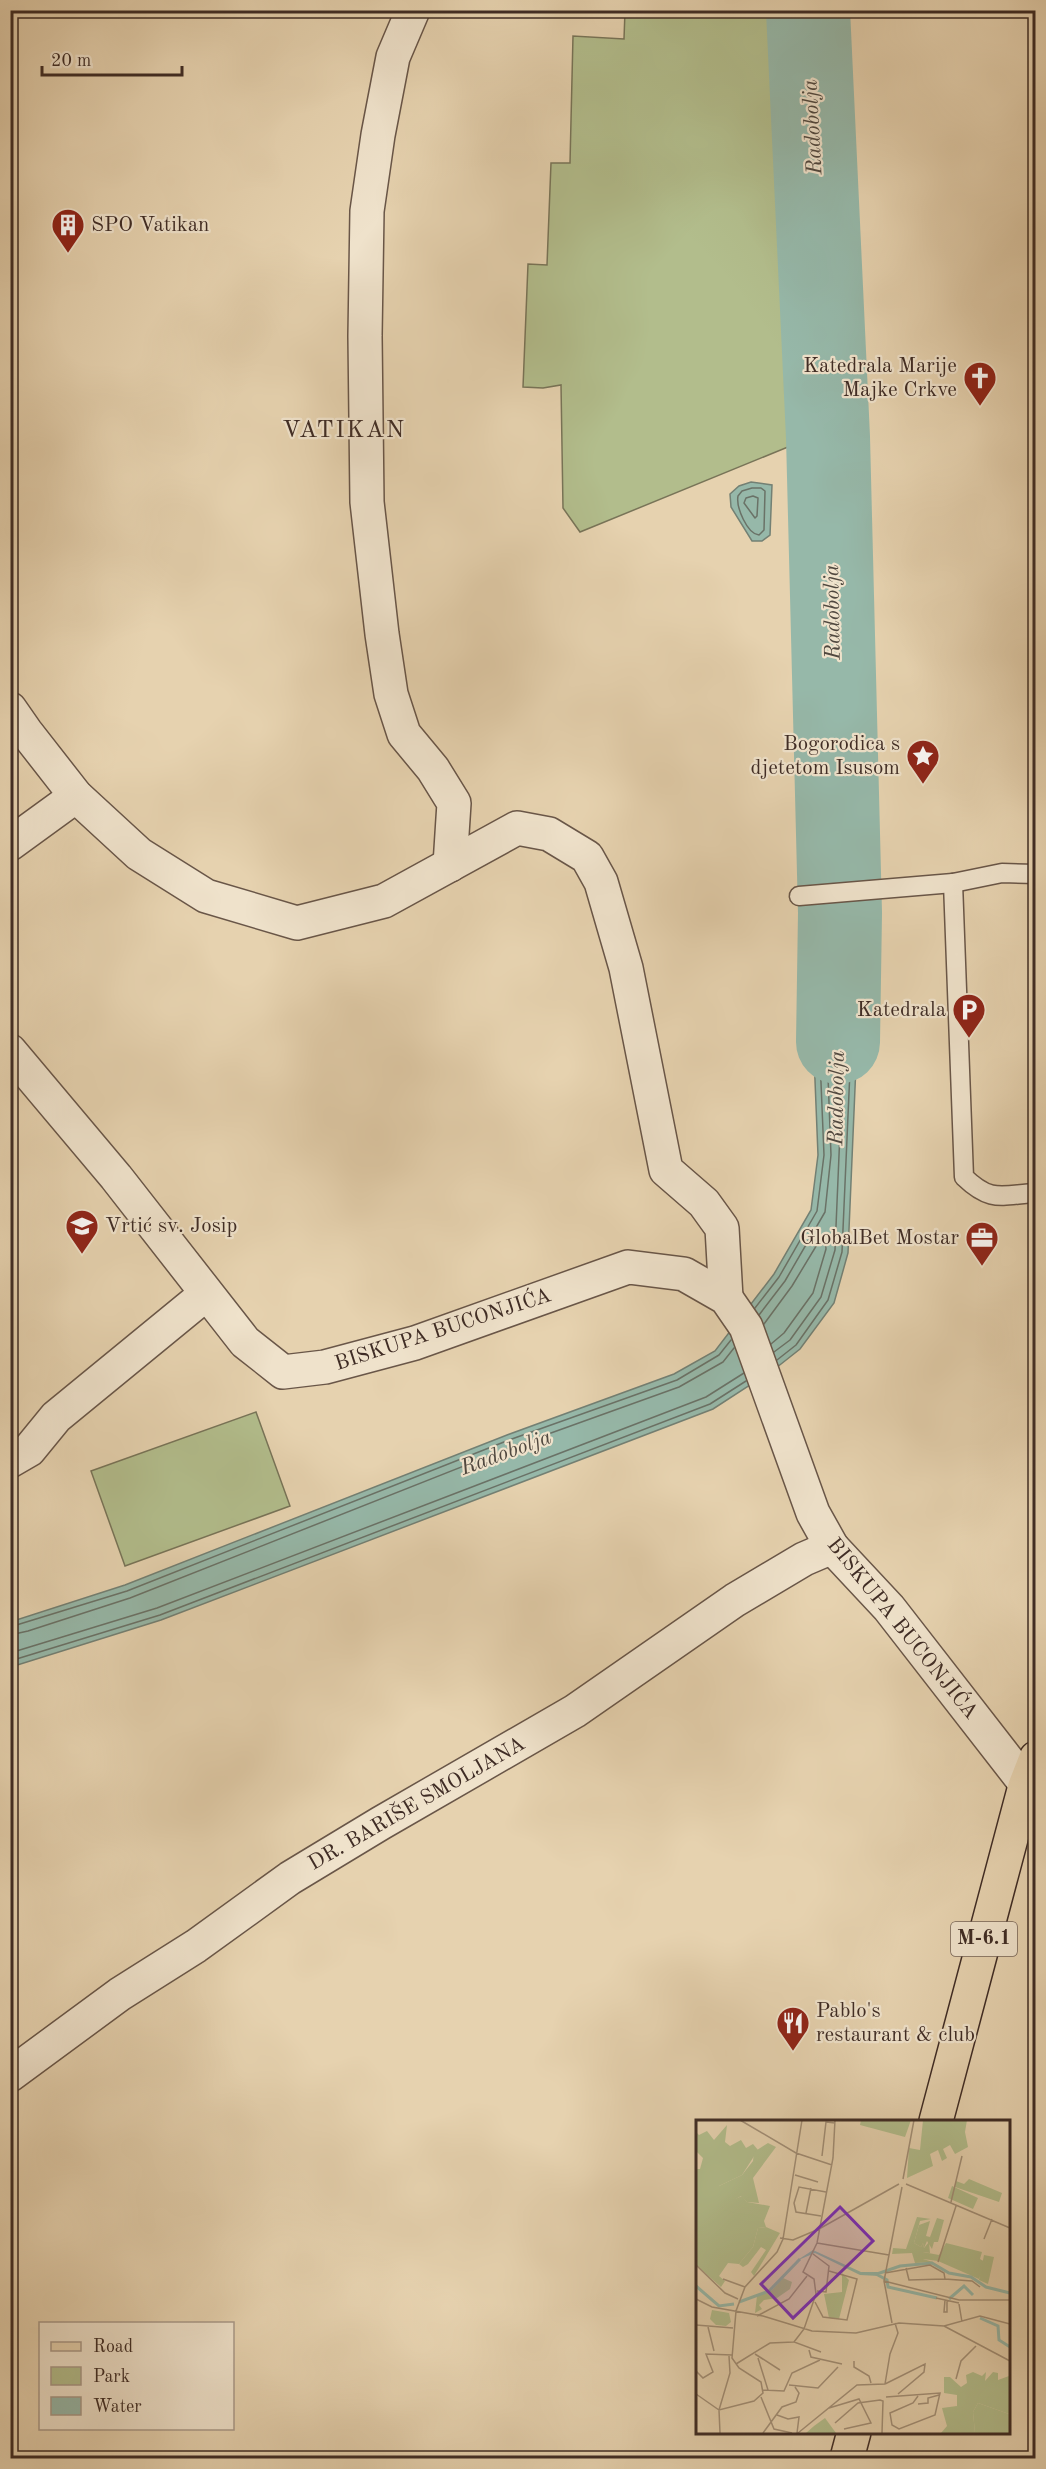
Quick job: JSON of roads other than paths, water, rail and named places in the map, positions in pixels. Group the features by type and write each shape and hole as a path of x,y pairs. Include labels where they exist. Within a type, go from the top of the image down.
{"main road":[{"name":"M-6.1","path":"936,2120 1032,1781"},
{"path":"846,2458 854,2433"}],"street":[{"path":"413,10 393,57 378,135 367,211 366,502 391,694 404,734 433,769 454,803 450,865"},
{"path":"10,709 76,796 139,854 206,896 297,923 384,901 517,828 549,834 587,857 601,882 626,968 666,1170 704,1203 722,1228 726,1298"},
{"path":"10,844 76,796"},
{"name":"BISKUPA BUCONJIĆA","path":"10,1051 116,1177 245,1342 283,1372 325,1367 415,1343 628,1268 684,1274 726,1298 746,1327 813,1513 832,1547 889,1608 1032,1781"},
{"path":"10,1461 29,1450 56,1417 206,1294"},
{"name":"DR. BARIŠE SMOLJANA","path":"10,2075 120,1994 196,1946 290,1878 575,1711 735,1600 804,1559 832,1547"}],"lane":[{"path":"802,896 953,883 1002,873 1035,874"},
{"path":"953,883 964,1177 978,1190 992,1196 1035,1193"}],"water":[{"path":"751,482 772,485 770,535 762,541 752,541 731,507 730,494 739,486"},
{"path":"862,924 848,1253 834,1303 800,1349 776,1368 713,1409 161,1620 11,1667 10,1622 125,1585 507,1435 674,1374 715,1351 774,1274 811,1210 818,1155 809,931"}],"waterway":[{"name":"Radobolja","path":"808,10 828,437 840,913 838,1042"}],"place":[{"name":"SPO Vatikan","path":"68,254"},
{"name":"Katedrala Marije Majke Crkve","path":"980,407"},
{"name":"Bogorodica s djetetom Isusom","path":"923,785"},
{"name":"Katedrala","path":"969,1039"},
{"name":"Vrtić sv. Josip","path":"82,1255"},
{"name":"GlobalBet Mostar","path":"982,1267"},
{"name":"Pablo's restaurant & club","path":"793,2052"}],"district":[{"name":"VATIKAN","path":"344,431"}]}
